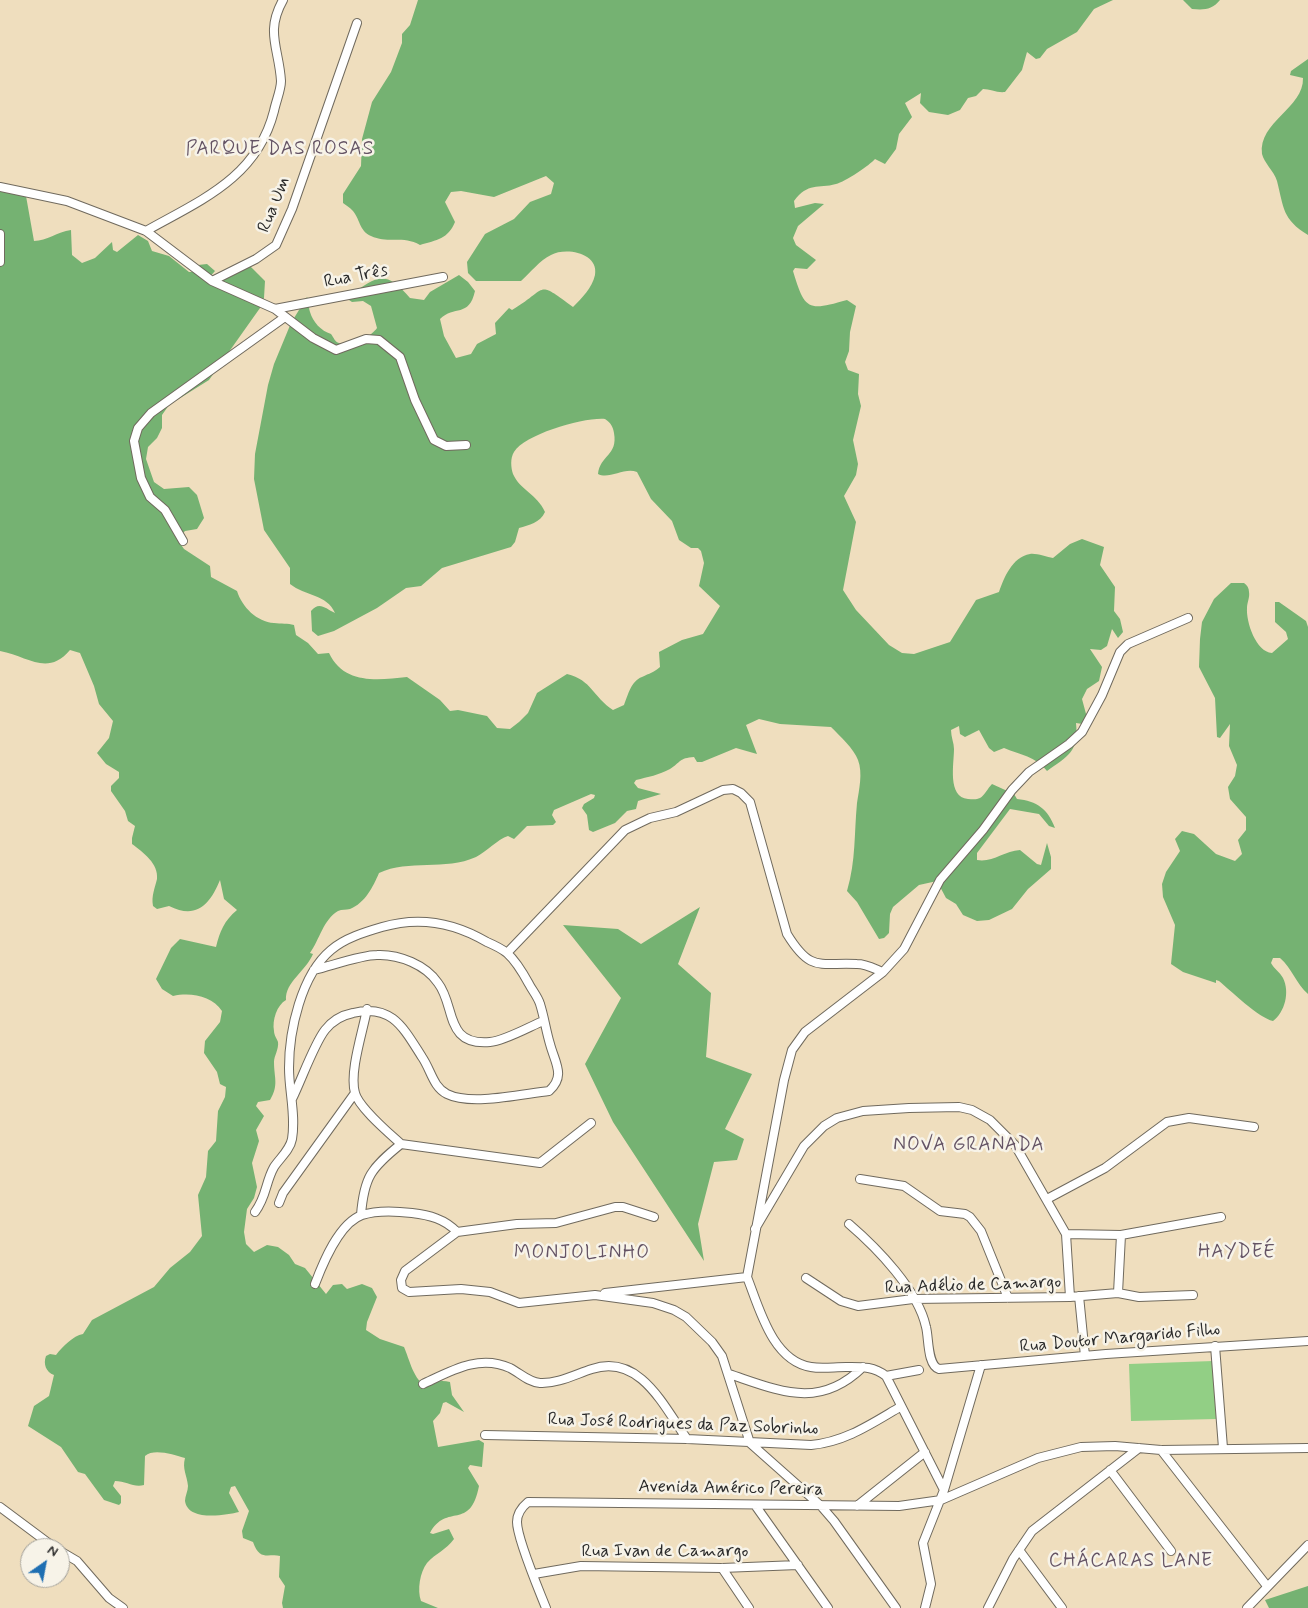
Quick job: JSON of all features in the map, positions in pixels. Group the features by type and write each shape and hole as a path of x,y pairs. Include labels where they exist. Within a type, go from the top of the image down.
{"street":[{"path":"146,231 218,190 252,160 271,121 281,83 274,32 274,16 283,0"},
{"name":"Rua Um","path":"212,281 256,259 276,245 292,209 357,23"},
{"path":"0,187 67,201 146,231 212,281 275,309 313,338 336,350 366,339 379,340 400,357 415,400 434,440 446,446 466,445"},
{"path":"0,234 0,262"},
{"name":"Rua Três","path":"275,309 443,276"},
{"path":"183,541 165,510 150,498 142,478 134,441 138,428 151,413 285,317"},
{"path":"944,1490 900,1407 886,1376 875,1369 863,1367 811,1367 791,1358 782,1350 767,1327 747,1277 755,1229 769,1170 784,1080 792,1050 814,1024 883,972 904,949 940,880 983,830 1012,790 1029,772 1070,744 1082,732 1102,695 1120,652 1128,644 1188,618"},
{"path":"507,953 625,830 650,818 676,812 723,790 733,790 741,793 750,802 787,934 795,946 804,956 819,964 829,966 857,964 883,972"},
{"path":"255,1212 264,1200 274,1167 291,1145 292,1099 289,1069 293,1023 302,996 314,970 330,950 345,940 383,927 411,922 446,924 477,936 507,953 521,971 540,1003 543,1021 559,1071 557,1085 549,1092 475,1099 451,1096 437,1087 426,1062 403,1028 389,1014 367,1009 342,1016 325,1030 292,1099"},
{"path":"314,970 377,954 418,964 439,983 453,1023 461,1035 478,1042 492,1042 543,1021"},
{"path":"367,1009 354,1076 355,1093 362,1105 401,1144 540,1163 590,1123"},
{"path":"279,1203 283,1193 355,1093"},
{"path":"755,1229 794,1160 814,1136 837,1118 863,1111 938,1107 972,1110 990,1120 1015,1145 1066,1234 1070,1297"},
{"path":"1047,1200 1105,1168 1167,1122 1189,1118 1254,1127"},
{"path":"361,1216 363,1189 373,1169 401,1144"},
{"path":"860,1179 904,1186 940,1212 965,1214 970,1218 981,1230 1008,1298"},
{"path":"654,1217 623,1207 615,1207 556,1223 517,1224 457,1232 405,1272 401,1280 402,1288 410,1292 461,1289 490,1292 519,1303 747,1277"},
{"path":"315,1284 330,1250 342,1231 361,1216 394,1211 417,1214 449,1223 457,1232"},
{"path":"1066,1234 1121,1235 1221,1217"},
{"path":"849,1224 892,1265 913,1299"},
{"path":"1118,1293 1121,1235"},
{"name":"Rua Adélio de Camargo","path":"806,1278 848,1304 869,1305 913,1299 1070,1297 1118,1293 1139,1297 1193,1295"},
{"path":"595,1295 653,1303 674,1310 686,1317 712,1342 722,1356 750,1443 821,1506 834,1521 896,1608"},
{"path":"1079,1296 1085,1356"},
{"name":"Rua Doutor Margarido Filho","path":"913,1299 924,1317 935,1368 939,1369 1216,1346 1308,1341"},
{"path":"1216,1346 1223,1448"},
{"path":"423,1384 460,1367 486,1361 509,1368 528,1380 539,1383 558,1380 596,1367 620,1367 640,1377 687,1439"},
{"path":"925,1608 931,1584 924,1542 941,1500 981,1365"},
{"path":"728,1374 786,1393 805,1394 837,1387 863,1367"},
{"path":"886,1376 919,1370"},
{"name":"Rua José Rodrigues da Paz Sobrinho","path":"485,1435 687,1439 794,1446 828,1444 849,1436 900,1407"},
{"name":"Avenida Américo Pereira","path":"534,1574 518,1529 518,1514 528,1502 536,1500 755,1506 899,1506 941,1500 1019,1465 1068,1449 1116,1446 1161,1450 1308,1448"},
{"path":"988,1608 1019,1550 1042,1522 1138,1448"},
{"path":"1161,1450 1267,1586"},
{"path":"857,1506 925,1452"},
{"path":"1110,1470 1171,1551"},
{"path":"755,1506 828,1608"},
{"path":"0,1508 41,1538"},
{"path":"1247,1608 1308,1545"},
{"path":"1019,1550 1062,1608"},
{"path":"70,1557 77,1561 109,1598 123,1608"},
{"name":"Rua Ivan de Camargo","path":"534,1574 581,1566 722,1568 798,1565"},
{"path":"722,1568 749,1608"},
{"path":"534,1574 546,1608"}],"green space":[{"path":"418,0 1113,0 1094,9 1077,32 1047,49 1040,58 1036,59 1027,52 1022,70 1005,92 983,89 976,96 968,98 960,110 948,115 929,112 920,103 921,93 905,103 912,117 899,134 896,149 885,164 875,159 845,180 836,184 814,187 804,191 794,201 795,208 815,203 824,204 798,226 793,238 796,245 816,260 807,269 795,268 793,271 801,294 810,305 824,306 847,300 856,306 850,332 849,351 845,362 848,370 859,374 858,394 861,406 853,440 858,464 856,475 844,496 856,522 843,590 856,610 889,645 902,653 914,654 950,642 976,600 999,592 1003,581 1018,559 1030,554 1053,558 1070,544 1082,539 1104,547 1100,565 1115,587 1114,611 1120,619 1123,632 1118,638 1112,629 1107,646 1101,650 1090,649 1102,667 1099,681 1087,689 1082,699 1089,725 1076,723 1074,747 1066,757 1047,771 1038,762 1022,754 1004,748 994,752 989,748 979,730 965,737 960,734 959,726 951,730 954,749 954,786 961,797 968,799 980,798 992,784 1014,794 1017,799 1041,807 1049,816 1055,828 1049,826 1039,814 1010,809 977,853 977,860 988,860 1020,850 1037,864 1041,865 1047,843 1051,857 1051,869 1028,889 1012,909 989,920 977,921 963,915 956,904 946,898 937,881 919,885 893,907 890,914 889,933 884,938 879,939 857,902 847,891 853,858 860,782 860,770 856,756 831,727 780,724 759,719 746,725 757,754 736,748 702,762 697,762 694,757 683,759 662,773 636,780 634,783 638,788 661,794 638,801 636,809 627,811 615,823 593,832 589,830 587,815 582,808 584,804 594,798 595,795 591,794 554,810 552,815 556,822 553,825 527,826 514,839 508,836 476,857 452,863 402,867 379,873 371,889 360,903 350,909 338,911 329,919 310,953 313,954 310,960 292,982 286,1000 280,1005 275,1018 274,1032 278,1045 274,1062 275,1086 270,1100 258,1102 256,1106 264,1116 256,1130 259,1141 252,1163 257,1187 254,1198 247,1209 244,1232 246,1244 254,1252 267,1245 278,1247 289,1255 295,1264 305,1268 326,1294 333,1285 342,1284 347,1289 362,1284 372,1288 377,1297 367,1322 366,1330 380,1339 404,1347 415,1375 422,1384 427,1386 438,1381 450,1382 452,1395 464,1412 446,1402 443,1403 440,1413 433,1421 438,1447 479,1440 484,1443 482,1467 470,1465 468,1468 479,1486 475,1500 464,1513 444,1519 430,1533 433,1534 449,1529 454,1539 427,1563 421,1576 419,1592 421,1601 438,1608 283,1608 285,1586 279,1577 280,1556 262,1554 253,1542 243,1538 242,1531 249,1511 235,1486 231,1487 229,1493 239,1512 208,1515 193,1512 188,1508 185,1501 188,1486 184,1469 185,1458 164,1453 154,1453 145,1456 144,1485 137,1486 115,1481 113,1486 121,1496 121,1503 119,1505 104,1500 85,1474 78,1472 61,1447 28,1426 34,1406 49,1396 54,1375 46,1367 46,1356 50,1354 56,1355 68,1342 83,1334 92,1320 154,1287 170,1268 190,1252 202,1236 198,1195 206,1177 208,1151 216,1141 218,1111 225,1097 226,1087 220,1084 217,1072 204,1053 205,1041 220,1022 222,1011 213,1002 200,996 173,996 162,989 156,979 171,948 180,939 216,947 223,927 237,910 224,899 220,880 207,902 195,910 179,910 169,906 157,909 153,906 153,895 157,879 155,868 153,863 132,844 135,826 128,821 125,811 111,791 111,786 119,778 119,772 106,764 97,753 109,738 113,721 99,704 94,686 80,653 70,650 62,658 45,664 0,651 0,191 5,189 26,196 34,241 43,240 71,230 72,255 82,263 95,258 112,242 113,250 117,252 138,235 148,241 152,251 169,256 189,272 193,272 198,265 207,264 215,271 208,279 250,266 265,281 264,298 260,308 209,380 169,405 162,415 162,428 157,438 148,447 146,459 154,482 164,489 189,487 197,495 204,518 197,529 185,531 177,539 184,549 210,566 211,577 237,591 242,603 251,613 268,622 294,625 296,635 308,643 318,654 329,653 343,671 363,678 407,677 440,700 450,711 458,710 487,716 497,728 510,729 528,713 537,693 567,674 582,680 613,710 624,705 635,682 660,667 659,652 682,640 703,634 720,606 699,586 704,563 701,551 698,548 691,548 679,540 672,521 651,499 637,472 627,471 607,476 598,474 599,468 611,451 615,441 612,427 605,419 570,424 542,433 520,445 514,452 511,463 513,474 520,484 538,501 545,512 537,521 519,528 515,542 511,547 442,568 421,586 406,588 377,608 334,631 318,636 312,631 311,611 314,608 322,606 335,613 327,602 290,584 290,568 264,530 254,479 255,454 268,385 274,364 291,323 307,297 309,310 315,323 331,334 336,341 349,344 365,338 377,328 371,306 363,301 352,302 349,300 350,296 367,284 375,280 388,280 402,289 410,298 424,300 430,292 459,275 475,291 472,299 465,308 445,315 440,319 444,336 456,358 471,354 477,344 496,334 495,323 509,308 512,310 542,290 553,293 573,307 594,280 595,267 592,261 573,252 557,253 547,257 521,281 476,281 468,273 467,262 485,234 514,219 530,202 551,194 554,183 546,176 494,197 461,191 451,192 445,202 455,222 452,228 441,238 420,245 408,240 383,239 367,234 352,210 343,203 343,194 361,166 362,139 372,102 391,72 402,43 402,34 410,25"},
{"path":"1183,0 1220,0 1208,9 1192,9"},
{"path":"1308,59 1308,235 1293,224 1285,212 1276,177 1262,154 1263,143 1267,133 1296,98 1301,89 1303,78 1290,75 1291,71"},
{"path":"1231,583 1244,583 1248,587 1248,621 1257,642 1266,651 1272,653 1288,639 1286,632 1275,622 1275,602 1279,602 1306,621 1308,627 1308,994 1300,986 1288,966 1280,958 1273,958 1271,963 1283,978 1286,995 1281,1012 1273,1021 1253,1010 1219,981 1216,980 1216,983 1183,972 1171,964 1175,925 1163,897 1162,884 1166,872 1180,851 1175,839 1182,831 1194,834 1216,854 1235,861 1242,854 1238,840 1246,830 1246,817 1230,799 1228,787 1235,776 1237,765 1229,746 1230,724 1220,738 1217,737 1215,698 1199,667 1202,622 1214,599"},
{"path":"700,907 678,964 711,993 706,1057 752,1074 725,1129 744,1139 737,1160 714,1162 698,1224 704,1261 613,1122 585,1064 621,998 563,925 618,929 641,944"},
{"path":"1213,1361 1216,1419 1131,1421 1129,1364"},
{"path":"1308,1586 1308,1608 1269,1608 1265,1600"}],"district":[{"name":"PARQUE DAS ROSAS","path":"280,150"},
{"name":"NOVA GRANADA","path":"969,1146"},
{"name":"HAYDEÉ","path":"1237,1253"},
{"name":"MONJOLINHO","path":"582,1254"},
{"name":"CHÁCARAS LANE","path":"1131,1562"}]}
